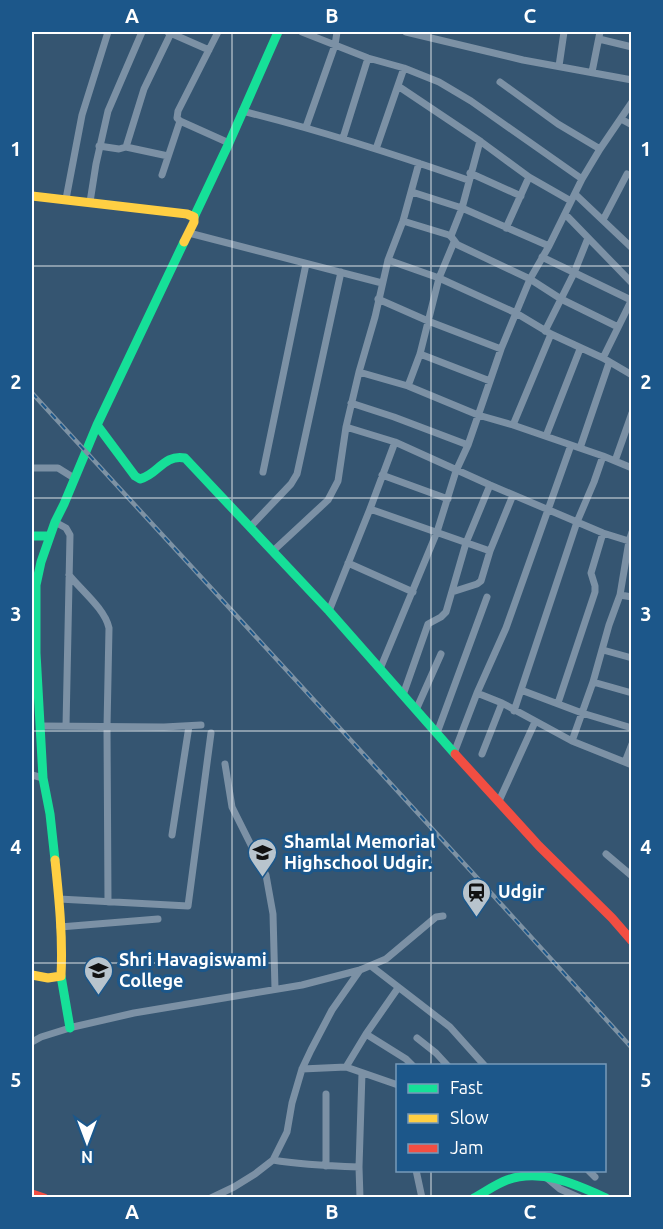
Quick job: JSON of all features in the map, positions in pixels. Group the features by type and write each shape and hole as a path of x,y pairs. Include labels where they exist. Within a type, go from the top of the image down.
{"main road":[{"path":"70,1028 61,976 59,899 50,814 43,778 34,585 55,522 97,425 189,233 194,217 278,32"},
{"path":"32,196 187,213 194,217"},
{"path":"97,425 135,476 140,479 145,478 173,457 185,458 329,611 539,846 632,940"},
{"path":"32,536 50,536"},
{"path":"32,975 48,978 61,976"},
{"path":"474,1197 506,1180 528,1175 565,1180 606,1197"},
{"path":"32,1194 44,1197"}],"street":[{"path":"66,199 82,115 108,32"},
{"path":"90,202 99,146 108,111 142,32"},
{"path":"126,147 144,89 170,32 182,34 209,50"},
{"path":"218,32 178,111 177,118 229,143"},
{"path":"302,32 439,82 471,100 582,179"},
{"path":"306,127 335,45 337,32"},
{"path":"406,32 523,60 632,80"},
{"path":"442,40 443,32"},
{"path":"559,66 564,32"},
{"path":"592,72 599,35 632,47"},
{"path":"343,138 368,58"},
{"path":"376,149 404,68"},
{"path":"500,82 558,124 600,148"},
{"path":"398,86 529,177 571,201"},
{"path":"380,669 437,532 456,471 468,445 501,349 530,279 582,179 632,102"},
{"path":"242,111 343,138 469,177 521,196"},
{"path":"621,119 632,125"},
{"path":"162,175 180,121"},
{"path":"408,386 420,354 439,278 453,239 480,141"},
{"path":"99,146 119,149 126,147 168,156"},
{"path":"273,551 328,500 338,481 346,427 359,372 388,260 403,222 419,163"},
{"path":"603,220 627,174"},
{"path":"506,228 529,177"},
{"path":"412,192 462,208 549,246"},
{"path":"575,194 632,248"},
{"path":"565,214 632,283"},
{"path":"403,222 453,239 530,279 561,299 618,327"},
{"path":"189,233 289,257 306,264 382,283"},
{"path":"513,425 561,299 588,238"},
{"path":"542,257 631,299 606,360 580,448"},
{"path":"388,260 439,278 516,313 548,333 631,374"},
{"path":"263,472 306,264"},
{"path":"250,527 291,484 297,474 341,272"},
{"path":"378,299 501,349"},
{"path":"546,436 580,349"},
{"path":"420,354 490,381"},
{"path":"359,372 408,386 478,414 572,445 632,468"},
{"path":"351,404 468,445"},
{"path":"615,461 632,413"},
{"path":"346,427 395,442 456,471 603,533 630,542"},
{"path":"329,611 395,442"},
{"path":"454,753 477,693 506,628 572,445"},
{"path":"514,711 577,522 603,456"},
{"path":"32,468 58,468 75,478"},
{"path":"382,475 448,499"},
{"path":"403,695 428,624 446,612 466,543 490,485"},
{"path":"452,592 481,581 490,551 513,495"},
{"path":"370,509 490,551"},
{"path":"55,522 66,528 70,535 66,726"},
{"path":"572,741 620,595 632,532"},
{"path":"558,703 595,592 596,586 591,573 603,533"},
{"path":"348,563 413,592"},
{"path":"69,575 103,614 109,628 108,902"},
{"path":"620,595 632,597"},
{"path":"437,733 487,597"},
{"path":"603,650 632,658"},
{"path":"416,710 441,654"},
{"path":"593,682 632,693"},
{"path":"521,690 582,713 632,728"},
{"path":"477,693 502,703 572,741 628,764 632,744"},
{"path":"482,754 502,703"},
{"path":"499,801 535,722"},
{"path":"41,726 201,726"},
{"path":"172,835 189,726"},
{"path":"59,899 188,906 211,733"},
{"path":"225,764 232,807 266,875 273,914 275,989"},
{"path":"32,775 43,778"},
{"path":"606,854 632,876"},
{"path":"32,1042 70,1028 134,1013 302,985 360,970 386,960 436,917 443,916"},
{"path":"60,927 158,919"},
{"path":"371,966 450,1027 483,1064"},
{"path":"211,1197 234,1187 273,1160 287,1132 292,1103 302,1069 332,1010 360,970"},
{"path":"346,1067 398,988"},
{"path":"366,1034 412,1064"},
{"path":"417,1038 447,1064"},
{"path":"302,1069 346,1067 396,1084"},
{"path":"360,1197 362,1073"},
{"path":"326,1094 326,1166"},
{"path":"273,1160 359,1167"},
{"path":"416,1172 422,1197"},
{"path":"590,1172 595,1176"},
{"path":"546,1176 560,1189 580,1197"}],"railway":[{"path":"32,393 632,1048"}],"traffic: fast":[{"path":"194,217 278,32"},
{"path":"55,860 43,778 36,653 36,585 41,562 55,522 97,425 184,242"},
{"path":"97,425 135,476 140,479 171,459 185,458 329,611 455,754"},
{"path":"32,536 50,536"},
{"path":"61,976 70,1028"},
{"path":"474,1198 507,1180 532,1176 558,1179 606,1198"}],"traffic: slow":[{"path":"32,196 187,214 194,217 194,222 184,242"},
{"path":"32,975 48,978 61,976 61,932 55,860"}],"traffic: jam":[{"path":"455,754 539,846 632,941"},
{"path":"32,1194 44,1198"}],"place":[{"name":"Shamlal Memorial Highschool Udgir.","path":"263,878"},
{"name":"Udgir","path":"477,918"},
{"name":"Shri Havagiswami College","path":"98,996"}]}
